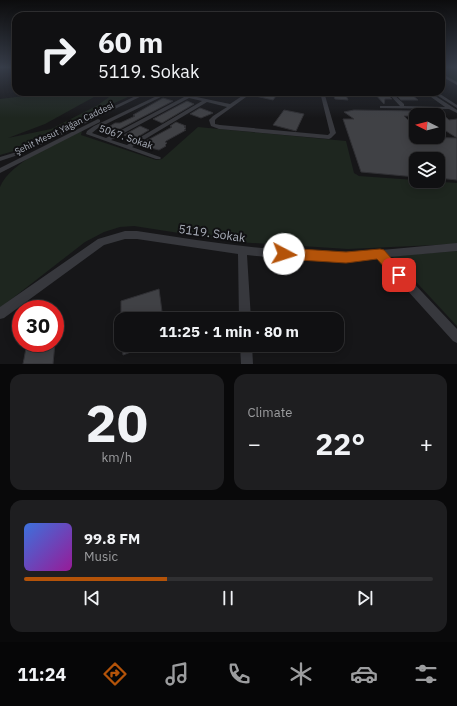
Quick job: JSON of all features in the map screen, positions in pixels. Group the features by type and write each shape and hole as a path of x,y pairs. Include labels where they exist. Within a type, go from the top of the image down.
{"street":[{"name":"Şehit Mesut Yağan Caddesi","path":"0,159 22,152 140,96"},
{"name":"Şehit Mesut Yağan Caddesi","path":"0,171 150,96"},
{"name":"5067. Sokak","path":"158,158 89,134 90,132 159,96"},
{"path":"106,140 187,96"},
{"path":"196,96 231,106"},
{"path":"201,96 222,100"},
{"path":"245,96 213,118 213,125 219,127 329,137 333,133 323,96"},
{"path":"393,96 402,105"},
{"path":"432,96 448,108 457,112"},
{"path":"440,96 457,107"},
{"path":"128,148 207,100"},
{"path":"382,107 448,108"},
{"name":"5119. Sokak","path":"0,314 90,248 113,237 125,235 137,235 242,250 346,257 457,247"},
{"path":"242,250 245,312"},
{"path":"380,254 457,337"},
{"path":"246,352 247,364"}],"shaded area":[{"path":"24,96 96,96 45,124 8,138 51,129 98,105 110,96 130,96 90,114 21,149 0,155 0,99"},
{"path":"198,127 346,141 354,173 359,176 409,180 409,188 445,188 445,182 457,183 457,244 348,249 237,242 134,226 120,227 104,232 85,242 0,308 0,187 14,169 24,161 48,147 82,131 81,135 156,160 162,159"},
{"path":"457,251 457,326 392,256"}],"building":[{"path":"255,96 276,96 273,100"},
{"path":"334,96 346,96 348,100 335,99"},
{"path":"377,96 389,96 392,99 385,99 384,104"},
{"path":"397,96 413,96 418,100 401,100"},
{"path":"163,98 173,101 116,131 107,128 115,123 120,123 135,116 133,115"},
{"path":"187,101 194,104 162,123 153,119"},
{"path":"200,108 213,113 201,118 190,114"},
{"path":"284,110 304,114 296,131 273,125"},
{"path":"354,110 409,111 409,116 404,116 409,121 409,144 445,144 445,138 457,138 457,180 445,179 445,152 409,152 409,176 361,172 343,119 354,119 344,112"},
{"path":"445,116 449,120 457,119 457,138 445,130"},
{"path":"176,122 186,126 184,127 186,128 184,130 186,130 166,141 166,146 159,150 147,147 148,144 144,142 172,127 170,126"},
{"path":"140,126 149,130 136,138 124,135"},
{"path":"159,289 162,312 121,312 121,301"},
{"path":"25,352 54,352 53,364 23,364"},
{"path":"123,352 131,352 123,355"}],"route":[{"path":"284,254 346,257 380,254 399,275"}]}
